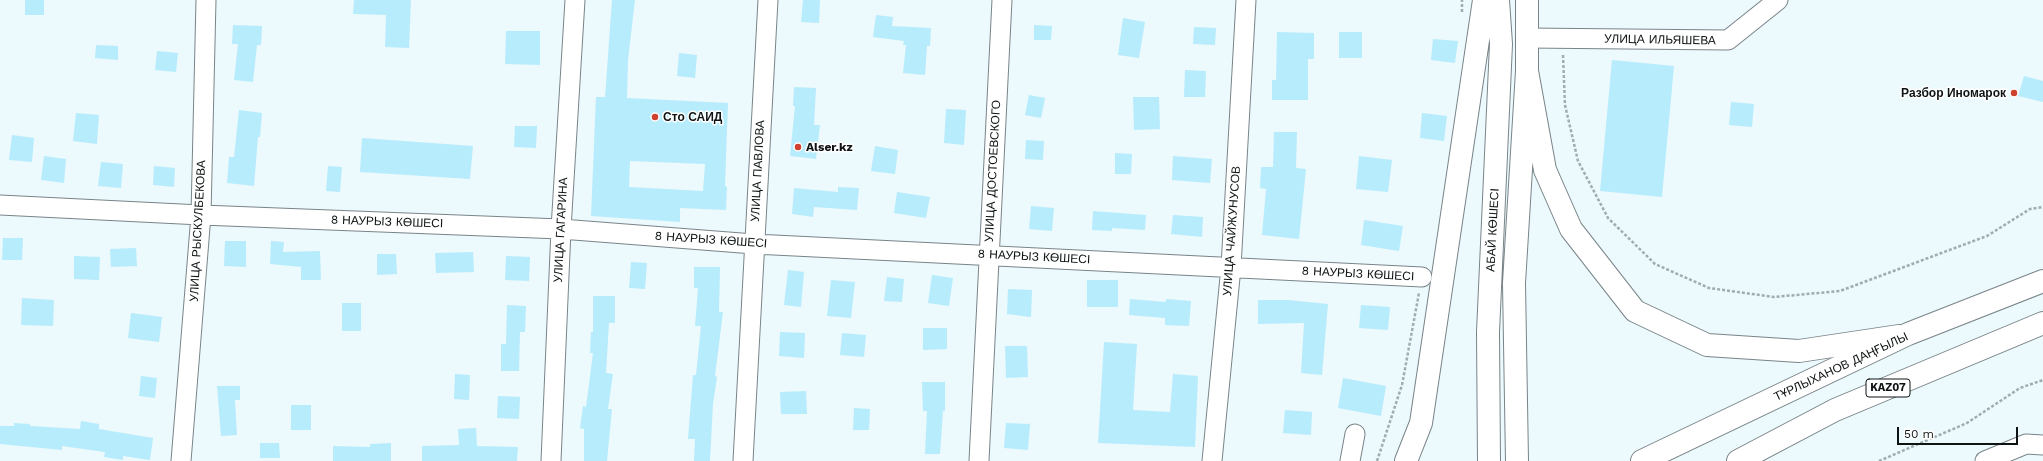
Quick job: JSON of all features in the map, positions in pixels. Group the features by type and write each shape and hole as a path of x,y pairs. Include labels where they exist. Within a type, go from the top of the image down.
{"main road":[{"path":"1406,461 1421,423 1484,0"},
{"name":"АБАЙ КӨШЕСІ","path":"1489,461 1488,332 1501,44 1498,0"},
{"path":"1527,0 1527,71 1544,170 1571,230 1635,311 1706,345 1799,352 1908,334"},
{"name":"АБАЙ КӨШЕСІ","path":"1517,461 1514,283 1527,71"},
{"name":"ТҰРЛЫХАНОВ ДАҢҒЫЛЫ","path":"1642,461 1908,334 2043,281"},
{"name":"KAZ07","path":"1738,461 1835,410 2043,323"}],"street":[{"name":"УЛИЦА РЫСКУЛБЕКОВА","path":"181,461 201,215 206,0"},
{"name":"УЛИЦА ГАГАРИНА","path":"551,461 561,229 575,0"},
{"name":"УЛИЦА ПАВЛОВА","path":"743,461 768,0"},
{"name":"УЛИЦА ДОСТОЕВСКОГО","path":"979,461 988,255 1002,0"},
{"name":"УЛИЦА ЧАЙЖУНУСОВ","path":"1212,461 1231,267 1246,0"},
{"name":"УЛИЦА ИЛЬЯШЕВА","path":"1527,38 1728,40 1778,0"},
{"name":"8 НАУРЫЗ КӨШЕСІ","path":"0,205 201,215 561,229 754,244 1422,277"},
{"path":"1350,461 1355,434"},
{"path":"1985,461 2026,444 2043,445"}],"path":[{"path":"1562,38 1565,105 1578,161 1608,218 1655,264 1709,288 1774,298 1840,291 1987,236 2030,209 2043,207"},
{"path":"1879,461 1967,423 2020,388 2043,380"}],"building":[{"path":"25,0 44,0 44,15 25,15"},
{"path":"354,0 411,0 409,48 385,47 386,15 353,14"},
{"path":"612,0 635,0 628,60 627,98 728,103 725,186 727,187 726,210 680,208 680,222 591,216 596,97 605,97","holes":["630,161 705,164 703,191 629,187"]},
{"path":"803,0 820,0 819,23 801,22"},
{"path":"876,15 893,17 892,26 931,28 930,46 927,46 925,75 903,73 906,45 903,45 904,41 873,37"},
{"path":"1123,18 1145,22 1139,58 1118,55"},
{"path":"233,25 262,26 261,45 257,45 253,82 234,80 238,44 232,44"},
{"path":"1034,25 1052,26 1051,40 1034,40"},
{"path":"1194,27 1216,28 1215,45 1193,44"},
{"path":"506,31 540,31 540,65 505,64"},
{"path":"1277,32 1314,33 1314,59 1308,59 1308,100 1272,100 1272,80 1276,80"},
{"path":"1339,32 1362,32 1362,58 1339,58"},
{"path":"1433,39 1458,41 1455,63 1431,60"},
{"path":"96,45 118,46 118,60 95,58"},
{"path":"157,51 178,53 176,72 155,70"},
{"path":"679,53 697,55 695,78 677,76"},
{"path":"1612,60 1674,66 1662,197 1600,191"},
{"path":"1185,70 1206,71 1205,97 1184,97"},
{"path":"2024,76 2043,81 2043,102 2018,96"},
{"path":"794,87 816,88 814,125 820,125 816,159 790,156 795,106 793,106"},
{"path":"1029,95 1045,98 1041,118 1025,115"},
{"path":"1133,97 1159,97 1160,129 1134,130"},
{"path":"1731,102 1754,104 1752,127 1729,125"},
{"path":"946,109 966,110 964,145 944,143"},
{"path":"239,110 262,113 260,137 258,137 254,186 227,183 229,157 234,157"},
{"path":"76,113 99,115 97,144 73,141"},
{"path":"1422,113 1447,116 1444,141 1420,138"},
{"path":"515,126 537,126 536,148 514,147"},
{"path":"1274,132 1297,132 1296,168 1306,169 1299,239 1262,235 1266,189 1260,188 1261,167 1273,167"},
{"path":"12,135 34,138 32,162 9,160"},
{"path":"362,138 473,146 470,179 360,172"},
{"path":"1026,140 1044,141 1043,160 1025,159"},
{"path":"875,146 898,150 895,174 871,171"},
{"path":"1115,153 1132,154 1131,174 1115,174"},
{"path":"44,156 66,159 64,183 41,180"},
{"path":"1173,156 1212,159 1210,183 1172,180"},
{"path":"1359,156 1392,160 1388,192 1356,189"},
{"path":"101,162 123,164 121,188 98,186"},
{"path":"154,166 175,168 174,187 153,185"},
{"path":"328,166 342,167 340,192 326,191"},
{"path":"838,187 859,188 857,210 814,207 813,217 792,214 794,188 838,192"},
{"path":"897,192 930,197 926,218 894,213"},
{"path":"1031,206 1054,208 1052,231 1029,229"},
{"path":"1093,211 1146,215 1145,230 1112,228 1112,231 1092,230"},
{"path":"1173,215 1203,217 1202,237 1171,234"},
{"path":"1364,220 1403,226 1399,251 1361,245"},
{"path":"3,238 23,238 22,260 2,260"},
{"path":"225,241 246,241 246,267 224,266"},
{"path":"271,241 284,242 283,252 320,251 321,280 301,280 301,267 270,264"},
{"path":"136,248 137,266 111,267 110,249"},
{"path":"473,252 474,272 436,273 435,253"},
{"path":"377,254 396,254 397,274 377,275"},
{"path":"74,256 100,257 99,280 74,279"},
{"path":"506,256 530,257 529,281 505,280"},
{"path":"631,262 647,263 645,289 629,288"},
{"path":"694,267 720,267 719,312 723,312 715,376 717,377 713,404 710,461 694,461 695,439 688,439 693,375 696,375 701,326 695,326 698,288 694,288"},
{"path":"788,270 804,272 801,307 784,305"},
{"path":"932,275 953,278 949,306 928,303"},
{"path":"887,277 904,279 902,302 884,301"},
{"path":"831,280 855,282 851,318 827,316"},
{"path":"1087,280 1118,280 1118,307 1087,307"},
{"path":"1008,289 1032,290 1031,317 1007,314"},
{"path":"593,296 615,296 615,323 609,323 606,373 613,374 608,409 612,409 607,461 584,461 584,429 580,428 583,406 586,407 593,353 590,353 591,332 593,332"},
{"path":"22,298 54,300 53,326 21,325"},
{"path":"1130,299 1166,302 1166,299 1191,301 1189,326 1165,325 1165,318 1129,315"},
{"path":"1258,300 1288,300 1328,304 1322,375 1301,373 1304,323 1258,324"},
{"path":"342,303 361,303 361,331 342,331"},
{"path":"507,305 526,306 525,332 520,332 519,371 501,371 501,344 506,344"},
{"path":"1361,305 1390,307 1388,330 1359,328"},
{"path":"131,313 162,317 159,342 128,338"},
{"path":"923,328 947,328 947,349 923,350"},
{"path":"780,332 805,333 804,358 779,356"},
{"path":"842,333 866,335 864,357 840,355"},
{"path":"1104,342 1137,344 1133,410 1170,412 1173,374 1198,376 1195,447 1098,443"},
{"path":"1005,346 1027,346 1028,377 1006,378"},
{"path":"455,374 470,375 469,400 454,399"},
{"path":"141,376 157,378 155,398 139,396"},
{"path":"1343,378 1386,386 1381,416 1338,408"},
{"path":"922,382 945,382 945,411 943,411 940,454 925,454 927,411 923,411"},
{"path":"217,386 240,386 240,400 235,400 237,435 221,436"},
{"path":"806,391 807,414 781,414 780,392"},
{"path":"498,396 520,397 519,419 497,418"},
{"path":"291,405 311,405 311,430 291,430"},
{"path":"854,408 870,409 869,430 853,430"},
{"path":"1285,410 1312,412 1311,435 1283,433"},
{"path":"81,421 99,424 99,429 153,438 150,460 123,456 123,460 104,457 105,452 62,446 62,450 0,444 0,426 14,426 14,423 30,424 30,426 80,429"},
{"path":"1006,423 1030,424 1028,450 1004,448"},
{"path":"476,428 477,446 518,447 517,461 422,461 422,446 459,445 458,429"},
{"path":"260,443 279,443 280,458 260,458"},
{"path":"391,443 391,461 333,461 333,446 370,447 370,444"}],"place":[{"name":"Разбор Иномарок","path":"2014,93"},
{"name":"Сто САИД","path":"655,117"},
{"name":"Alser.kz","path":"798,147"}]}
